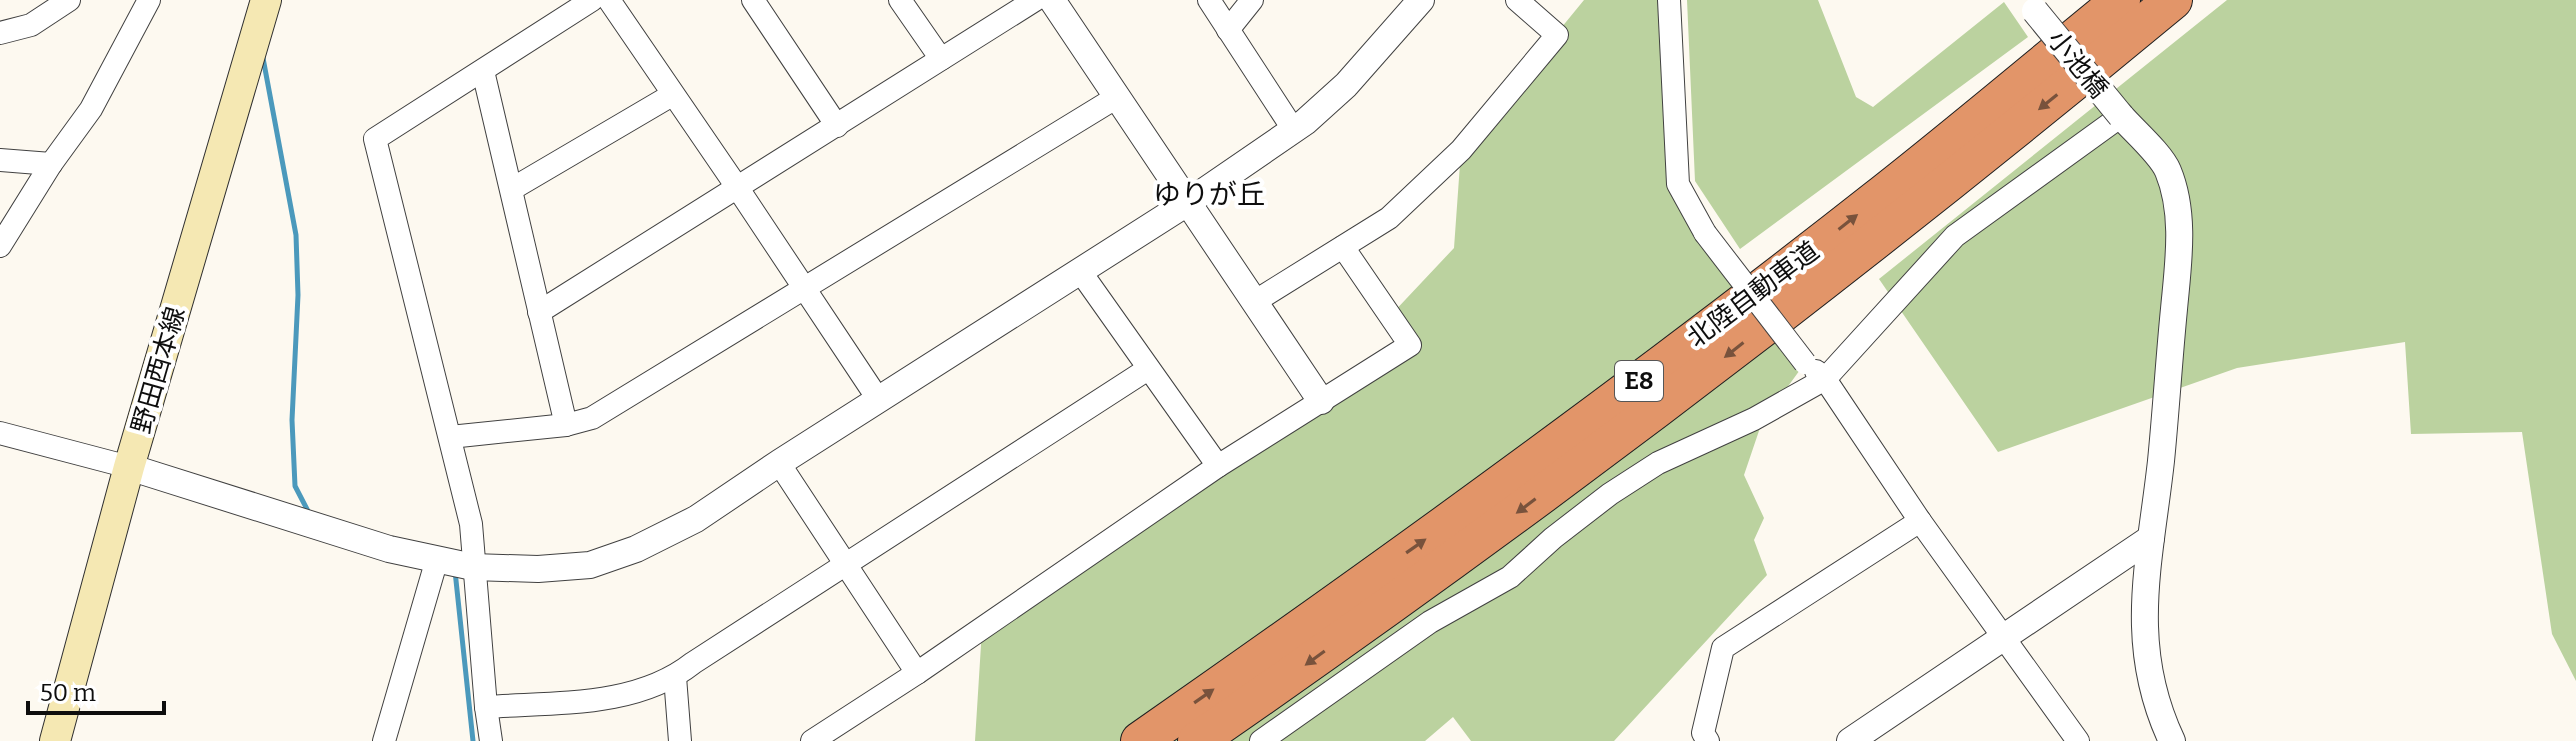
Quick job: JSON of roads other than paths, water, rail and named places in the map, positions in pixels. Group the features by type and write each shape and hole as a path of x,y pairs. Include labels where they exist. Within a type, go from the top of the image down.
{"highway":[{"name":"北陸自動車道","path":"1140,741 1471,507 1689,343 1878,198 2121,0"},
{"name":"北陸自動車道","path":"1197,741 1479,540 1713,367 1905,218 2173,0"}],"main road":[{"name":"野田西本線","path":"55,741 129,467 264,5"}],"street":[{"path":"0,33 31,25 69,0"},
{"path":"0,246 51,164 91,109 149,0"},
{"path":"384,741 471,524 375,139 592,0"},
{"path":"609,0 878,399"},
{"path":"753,0 837,126"},
{"path":"900,0 941,59"},
{"path":"539,312 1035,0"},
{"path":"1052,0 1321,401"},
{"path":"1209,0 1293,129"},
{"path":"1228,30 1252,0"},
{"path":"0,433 129,467 389,549 455,563 538,569 590,565 636,549 696,519 878,399 1187,203 1305,122 1346,85 1421,0"},
{"path":"1254,302 1389,218 1461,150 1557,35 1517,0"},
{"path":"1669,0 1678,184 1705,233 1805,363 1825,379 1920,521 2078,741"},
{"name":"小池橋","path":"2030,6 2167,168 2176,198 2179,235 2161,461 2144,593 2145,649 2161,717 2172,741"},
{"path":"483,71 566,425"},
{"path":"512,189 672,95"},
{"path":"450,437 566,425 592,418 1117,97"},
{"path":"1261,741 1430,622 1510,577 1553,538 1610,494 1658,463 1754,419 1825,379 1955,236 2121,116"},
{"path":"0,160 51,164"},
{"path":"812,741 917,673 1218,466 1410,345 1343,247"},
{"path":"1080,271 1218,466"},
{"path":"486,707 602,699 643,690 675,677 1148,369"},
{"path":"779,463 917,673"},
{"path":"1708,741 1703,733 1723,648 1920,521"},
{"path":"1850,741 2151,538"},
{"path":"455,563 491,741"},
{"path":"675,677 680,741"}],"waterway":[{"path":"263,58 296,235 298,295 292,420 295,486 309,513"},
{"path":"455,571 473,741"}],"district":[{"name":"ゆりが丘","path":"1209,194"}]}
